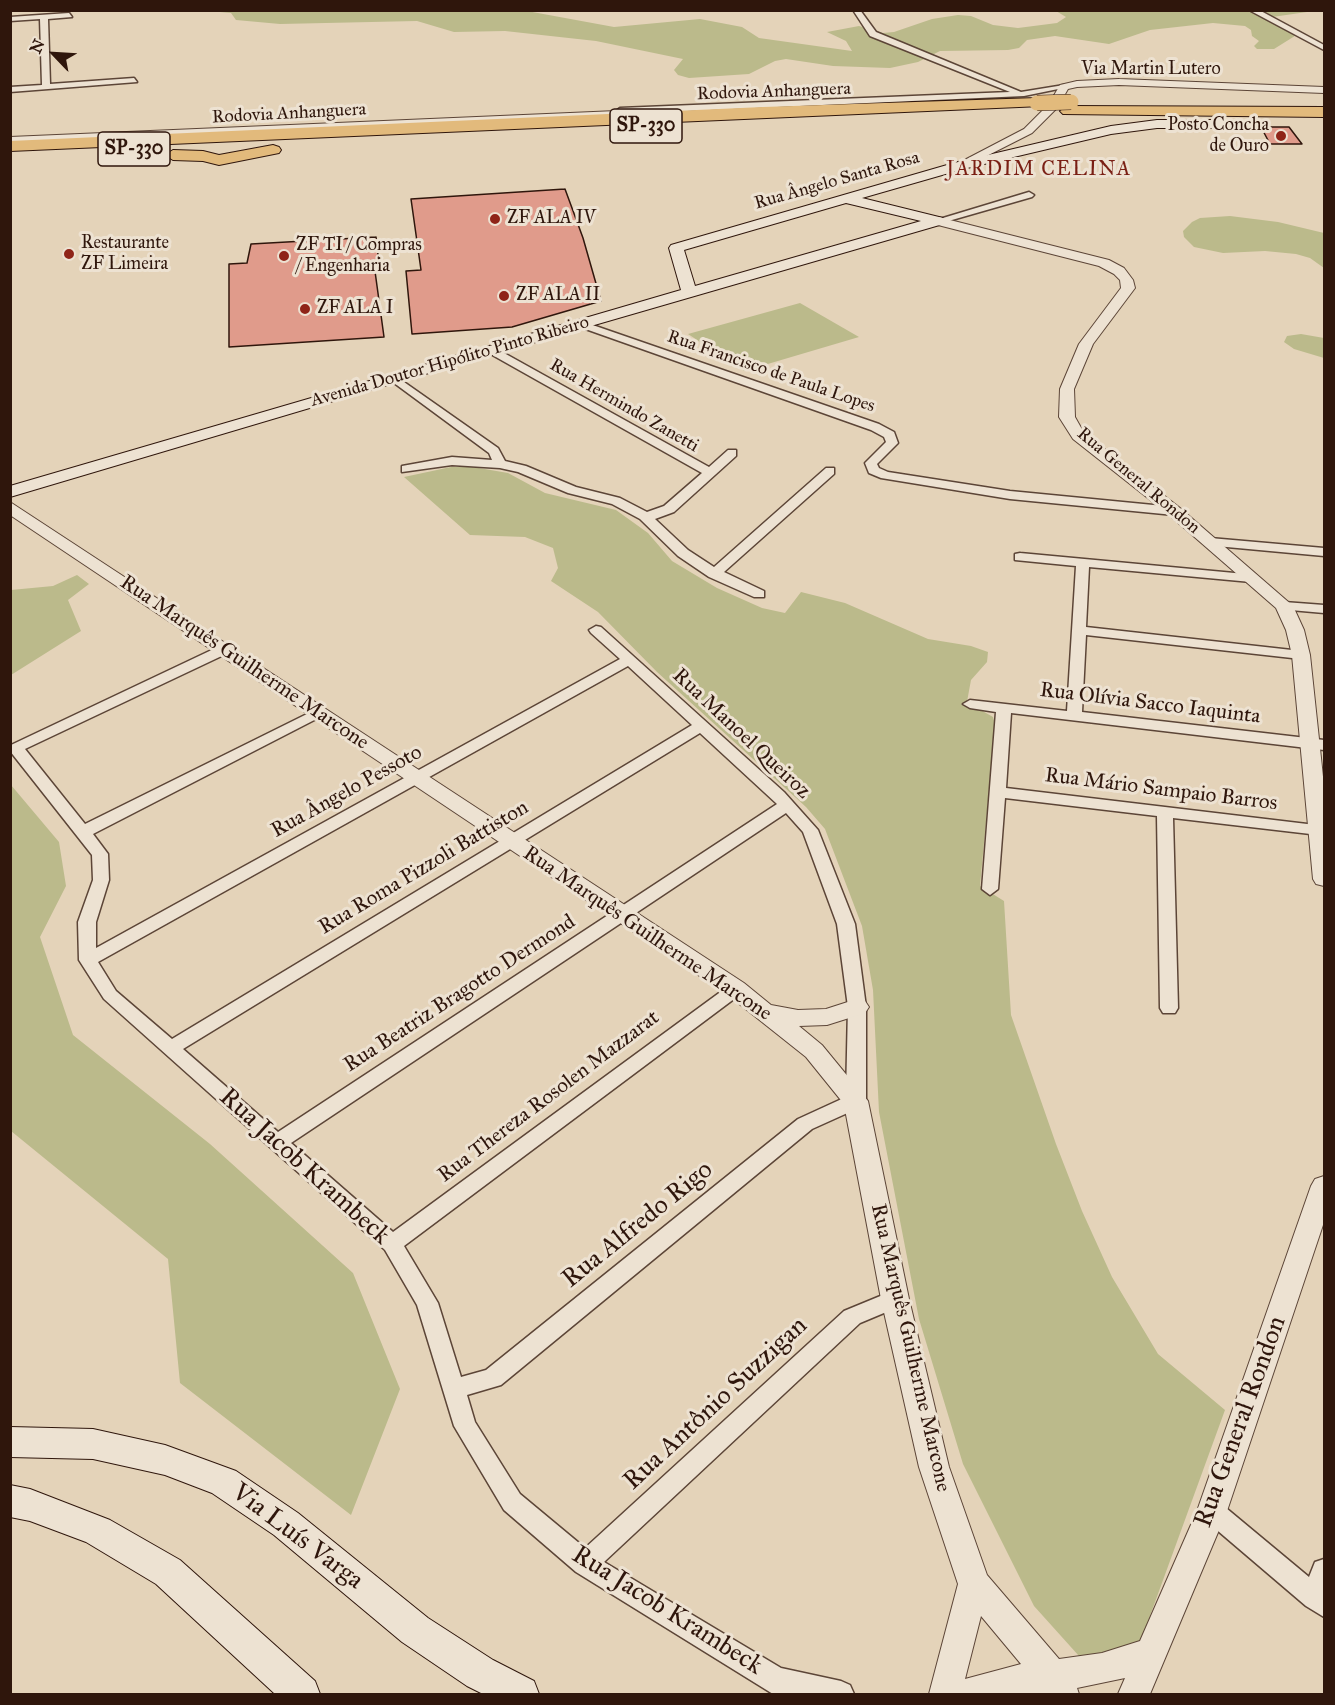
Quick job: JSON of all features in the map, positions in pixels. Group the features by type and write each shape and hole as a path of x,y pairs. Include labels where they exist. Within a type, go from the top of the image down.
{"highway":[{"name":"Rodovia Anhanguera","path":"12,148 185,155 219,160 282,149 449,135 823,118 1032,103"},
{"name":"Rodovia Anhanguera","path":"12,148 73,143 763,112 1032,103 1121,111 1324,112"},
{"name":"Rodovia Anhanguera","path":"1070,107 1324,104"},
{"path":"1121,111 1193,115 1232,124 1324,125"}],"main road":[{"name":"Rua Ângelo Santa Rosa","path":"690,293 676,248 958,166 1111,130 1157,124 1232,124"},
{"name":"Rua General Rondon","path":"849,199 938,221"},
{"name":"Avenida Doutor Hipólito Pinto Ribeiro","path":"10,492 938,221"},
{"name":"Via Luís Varga","path":"10,1442 93,1444 165,1460 224,1482 286,1524 415,1630 480,1673 521,1695"},
{"path":"10,1501 30,1505 98,1532 168,1572 302,1695"}],"street":[{"path":"856,10 873,34 1032,103"},
{"path":"1252,10 1324,48"},
{"path":"10,19 69,15"},
{"path":"44,17 46,87"},
{"path":"10,90 134,80"},
{"name":"Via Martin Lutero","path":"958,166 1036,126 1064,87 1119,82 1324,92"},
{"path":"12,148 584,114 1032,103 1064,87"},
{"path":"584,114 763,112"},
{"name":"Avenida Doutor Hipólito Pinto Ribeiro","path":"938,221 1029,195"},
{"name":"Rua General Rondon","path":"938,221 1104,263 1119,271 1126,280 1128,288 1086,344 1081,355 1067,389 1066,417 1078,436 1174,511 1284,606 1295,630 1301,655 1317,744 1319,830 1324,879"},
{"name":"Rua Francisco de Paula Lopes","path":"580,324 875,427 890,435 892,443 871,463 873,470 885,475 1010,495 1174,511"},
{"name":"Rua Hermindo Zanetti","path":"490,350 710,473"},
{"path":"394,378 494,451 500,464"},
{"path":"645,516 660,514 669,509 732,453"},
{"path":"406,469 452,461 500,464 522,469 572,490 616,501 645,516 683,553 714,574 759,594"},
{"path":"714,574 830,471"},
{"name":"Rua Marquês Guilherme Marcone","path":"10,507 318,714 736,989 814,1051 856,1101 895,1299 934,1467 974,1584 1058,1685"},
{"path":"1210,542 1324,552"},
{"path":"1020,557 1251,578"},
{"path":"1074,716 1083,562"},
{"path":"1284,606 1324,609"},
{"name":"Rua Manoel Queiroz","path":"596,630 627,661 787,805 810,831 846,924 857,1007 856,1101"},
{"path":"1079,630 1301,655"},
{"path":"88,960 87,922 101,880 100,854 16,748 222,650"},
{"name":"Rua Ângelo Pessoto","path":"88,960 627,661"},
{"name":"Rua Olívia Sacco Iaquinta","path":"970,704 1317,744"},
{"path":"990,889 1004,708"},
{"path":"83,832 318,714"},
{"name":"Rua Roma Pizzoli Battiston","path":"171,1048 701,726"},
{"name":"Rua Mário Sampaio Barros","path":"997,792 1319,830"},
{"name":"Rua Beatriz Bragotto Dermond","path":"277,1142 787,805"},
{"path":"1165,812 1169,1008"},
{"name":"Rua Jacob Krambeck","path":"88,960 110,995 392,1244 427,1303 465,1426 512,1503 585,1564 784,1687 841,1695"},
{"name":"Rua Thereza Rosolen Mazzarat","path":"392,1244 736,989"},
{"path":"764,1012 798,1018 827,1017 857,1007"},
{"name":"Rua Alfredo Rigo","path":"453,1389 494,1378 804,1124 856,1101"},
{"name":"Rua General Rondon","path":"1134,1695 1212,1511 1324,1186"},
{"name":"Rua Antônio Suzzigan","path":"585,1564 852,1317 895,1299"},
{"path":"1212,1511 1320,1601"},
{"path":"1320,1601 1324,1570"},
{"path":"945,1695 974,1584"},
{"path":"968,1695 1023,1680 1058,1685 1150,1654"}],"shaded area":[{"path":"209,11 527,11 614,27 700,19 742,27 759,38 852,51 846,41 827,32 859,26 883,33 894,32 932,19 958,15 971,16 993,25 1018,28 1057,23 1066,17 1056,11 1314,11 1272,17 1298,34 1274,49 1257,49 1254,46 1259,41 1245,26 1213,23 1150,30 1109,44 1055,36 1027,40 1019,48 1008,50 940,51 918,62 890,68 833,66 786,59 775,61 749,74 689,78 678,75 674,70 683,59 596,41 505,31 454,32 417,21 280,24 236,20 231,13"},
{"path":"1230,216 1278,222 1324,233 1324,268 1310,258 1296,254 1265,251 1223,253 1194,247 1184,237 1183,231 1200,218"},
{"path":"800,303 859,337 744,371 688,334"},
{"path":"1301,334 1324,338 1324,358 1294,349 1284,342 1287,336"},
{"path":"451,467 473,467 508,473 545,493 616,510 648,533 672,561 717,588 762,608 785,613 801,592 845,603 928,639 971,646 988,652 987,662 971,680 966,707 979,709 993,717 995,724 980,886 1004,901 1011,1015 1056,1144 1082,1211 1112,1277 1158,1354 1225,1410 1143,1635 1125,1665 1079,1656 1034,1606 963,1464 919,1319 879,1112 873,990 862,926 825,829 806,807 657,672 598,612 551,581 558,568 553,548 525,537 470,535 404,477"},
{"path":"77,575 89,584 68,600 81,631 11,675 11,590 53,586"},
{"path":"11,785 59,842 66,886 40,937 73,1035 210,1144 353,1273 400,1389 351,1515 180,1383 168,1259 11,1131"}],"building":[{"name":"Posto Concha de Ouro","path":"1261,127 1289,127 1302,144 1270,144"},
{"path":"565,189 583,238 601,301 512,327 412,334 406,271 421,270 411,199"},
{"name":"ZF ALA I","path":"376,237 379,264 374,264 384,337 229,347 229,264 247,263 251,244"}],"place":[{"name":"Posto Concha de Ouro","path":"1281,136"},
{"name":"ZF ALA IV","path":"495,219"},
{"name":"Restaurante ZF Limeira","path":"69,254"},
{"name":"ZF TI / Compras / Engenharia","path":"284,256"},
{"name":"ZF ALA II","path":"504,296"},
{"name":"ZF ALA I","path":"305,309"}],"district":[{"name":"JARDIM CELINA","path":"1039,170"}]}
